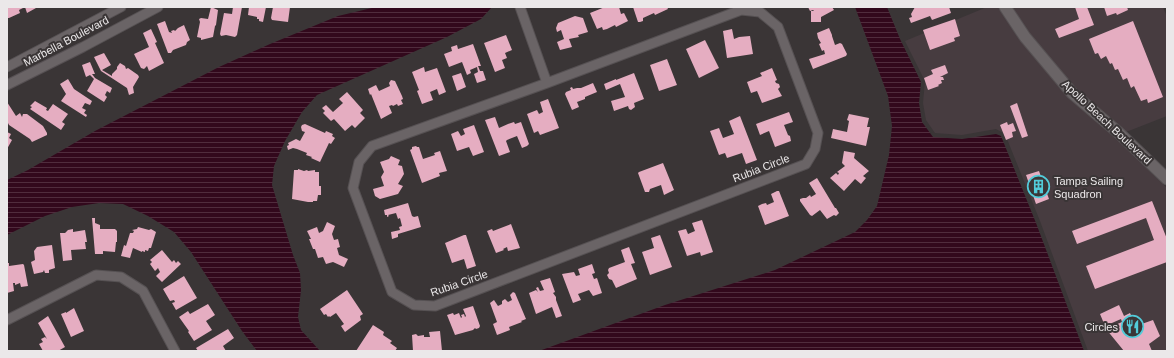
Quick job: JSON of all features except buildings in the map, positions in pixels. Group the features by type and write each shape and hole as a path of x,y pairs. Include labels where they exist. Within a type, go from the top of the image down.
{"main road":[{"name":"Apollo Beach Boulevard","path":"1005,7 1025,37 1072,93 1120,133 1167,180"}],"street":[{"name":"Marbella Boulevard","path":"7,66 121,7"},
{"name":"Marbella Boulevard","path":"7,85 158,7"},
{"path":"520,7 547,83"},
{"name":"Rubia Circle","path":"741,10 760,12 778,28 818,133 815,149 806,164 435,306 414,305 392,292 353,188 359,162 372,146 547,83 741,10"},
{"path":"35,52 42,68"},
{"path":"7,320 96,275 121,277 143,291 175,351"}],"shaded area":[{"path":"376,7 492,7 481,19 447,37 317,95 302,112 285,141 274,166 272,185 293,255 300,273 301,290 298,317 301,330 320,351 257,351 242,331 191,252 174,232 148,216 123,204 99,203 72,207 45,216 7,235 7,180 28,170 95,131 219,67 338,16"},
{"path":"855,7 887,7 900,39 921,82 919,103 922,122 933,137 962,139 996,134 1001,136 1036,223 1084,351 539,351 665,305 775,270 855,232 867,220 877,206 889,155 892,126 888,96"},
{"path":"987,7 998,7 1021,41 1068,96 1115,137 1167,188 1167,351 1088,351 1040,221 1005,134 996,129 962,135 935,133 926,120 923,103 925,81 905,41"},
{"path":"1011,7 1163,7 1167,17 1167,116 1126,132 1075,89 1028,34"}],"place":[{"name":"Tampa Sailing Squadron","path":"1038,187"},
{"name":"Circles","path":"1133,327"}]}
